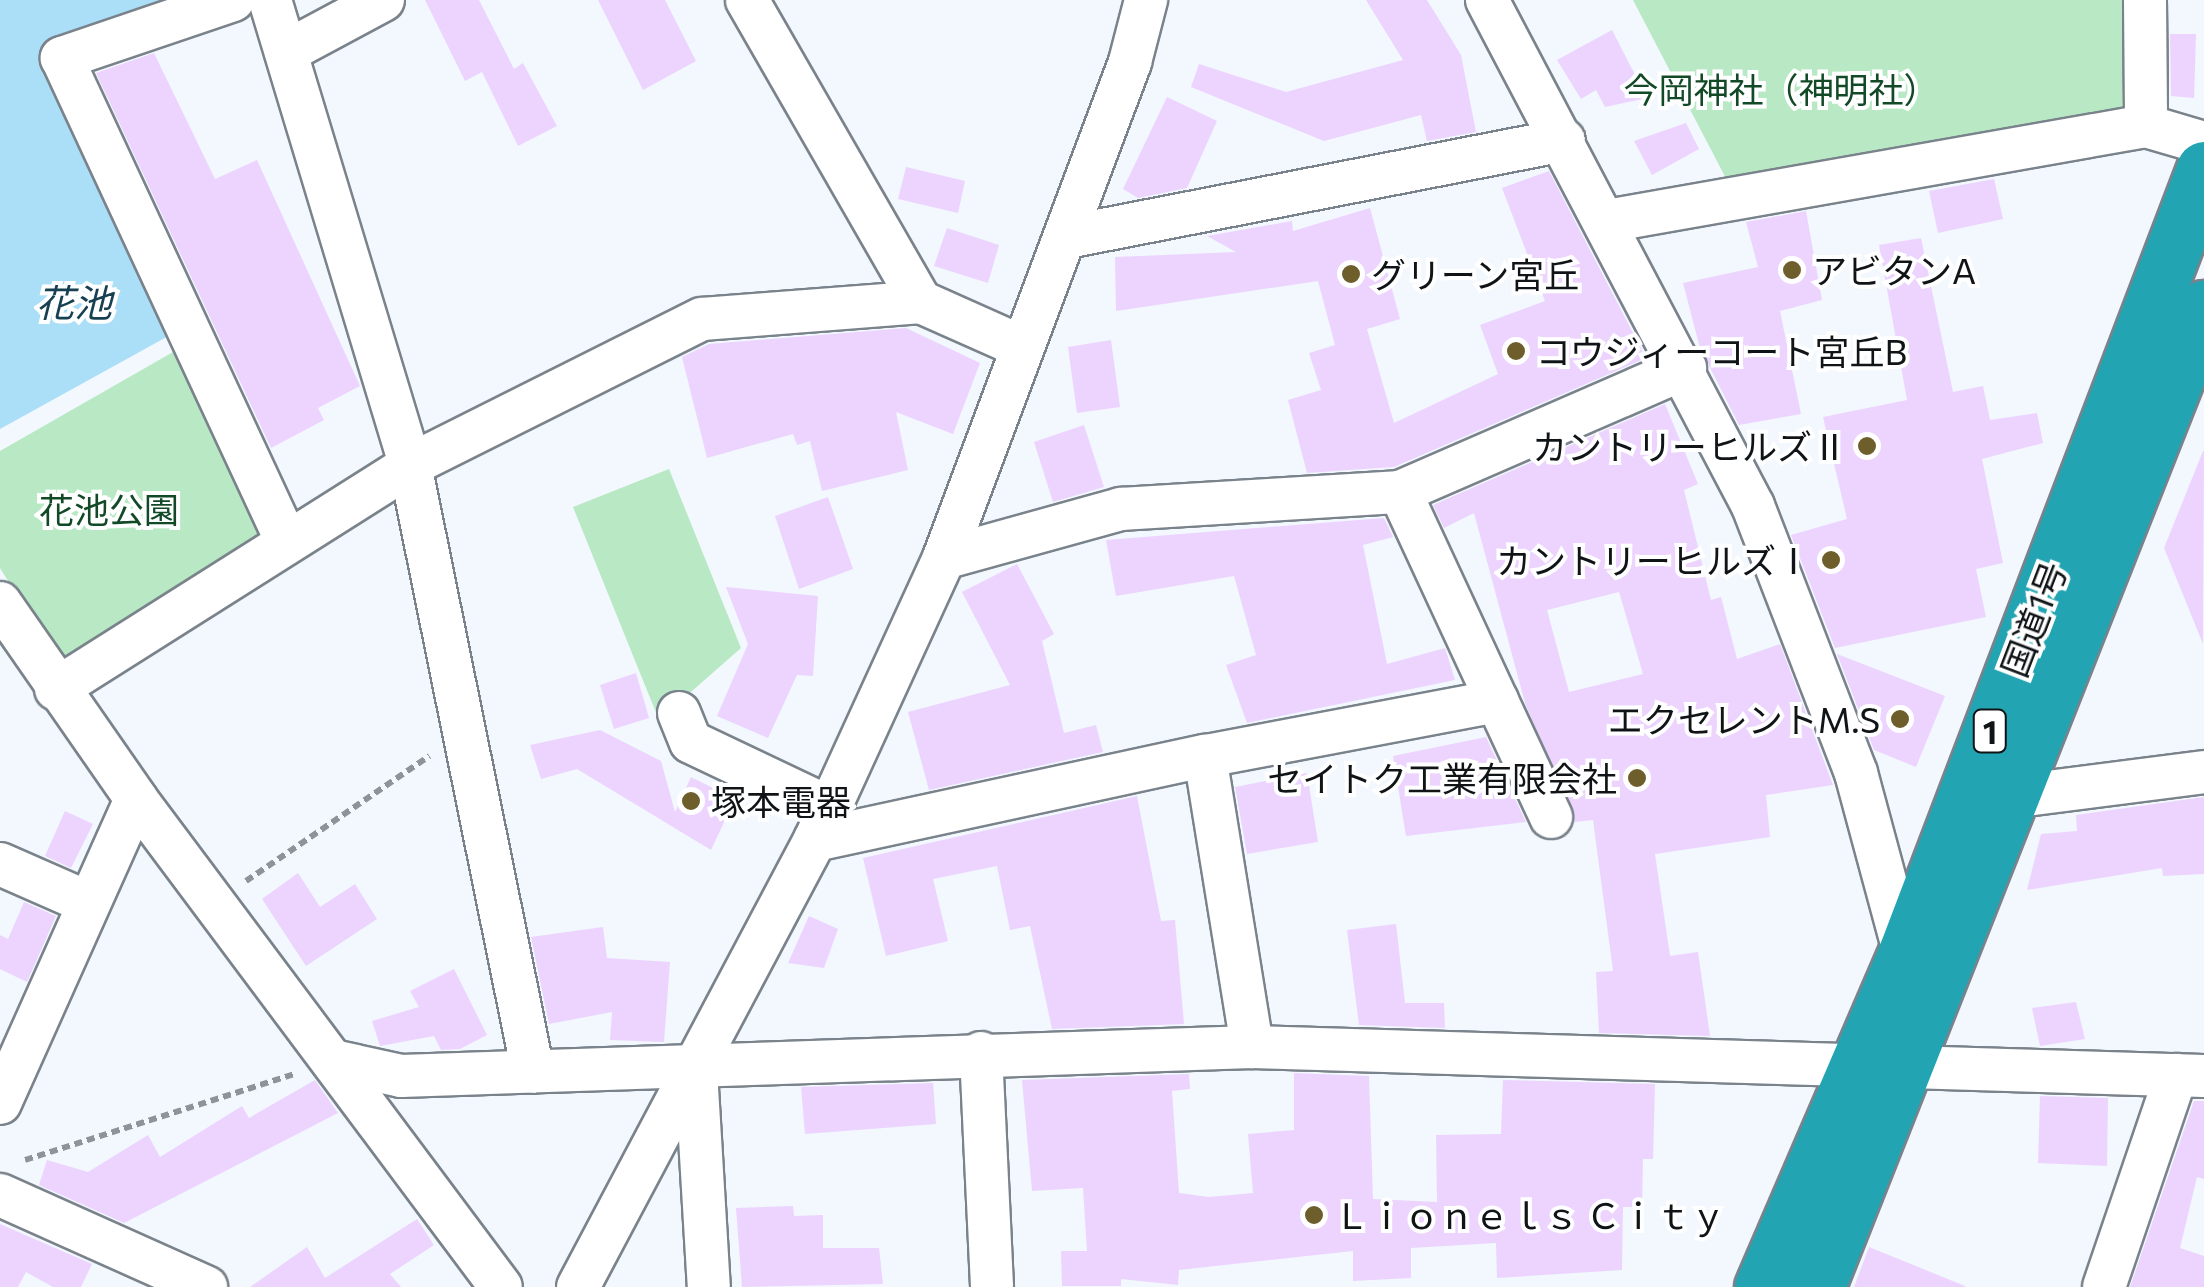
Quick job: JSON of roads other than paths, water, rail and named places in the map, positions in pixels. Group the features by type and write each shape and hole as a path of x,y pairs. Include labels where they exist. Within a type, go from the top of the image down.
{"highway":[{"name":"国道1号","path":"1817,1287 1882,1068 1905,955 2204,169"},
{"name":"国道1号","path":"1762,1287 1882,1068 2010,797 2204,309"}],"street":[{"path":"234,0 62,58 286,540"},
{"path":"270,0 410,465 468,730 533,1072"},
{"path":"286,52 383,0"},
{"path":"747,0 921,302"},
{"path":"578,1287 696,1071 822,823 944,558 1067,236 1146,0"},
{"path":"1488,0 1685,368 1754,506 1856,773 1905,955"},
{"path":"2145,0 2146,126"},
{"path":"1607,220 2146,126 2204,142"},
{"path":"1067,236 1564,140"},
{"path":"56,689 410,465 702,319 921,302 1022,346"},
{"path":"944,558 1121,509 1400,492 1685,368"},
{"path":"1400,492 1551,817"},
{"path":"0,603 56,689 136,799 500,1287"},
{"path":"679,713 692,742 822,823 1498,701"},
{"path":"1206,756 1252,1046"},
{"path":"2010,797 2204,772"},
{"path":"0,1103 136,799"},
{"path":"0,864 89,904"},
{"path":"333,1061 402,1076 696,1071 982,1053 1252,1046 2190,1076 2104,1287"},
{"path":"982,1053 992,1287"},
{"path":"696,1071 709,1287"},
{"path":"9,1179 206,1287"}],"water":[{"name":"花池","path":"0,0 188,0 42,50 172,334 0,429"}],"place":[{"name":"アビタンA","path":"1792,270"},
{"name":"グリーン宮丘","path":"1351,274"},
{"name":"コウジィーコート宮丘B","path":"1516,351"},
{"name":"カントリーヒルズⅡ","path":"1867,446"},
{"name":"カントリーヒルズⅠ","path":"1831,560"},
{"name":"エクセレントM.S","path":"1900,719"},
{"name":"セイトク工業有限会社","path":"1637,778"},
{"name":"塚本電器","path":"691,801"},
{"name":"Ｌｉｏｎｅｌｓ Ｃｉｔｙ","path":"1314,1215"}],"park label":[{"name":"今岡神社（神明社）","path":"1781,89"},
{"name":"花池公園","path":"109,509"}]}
